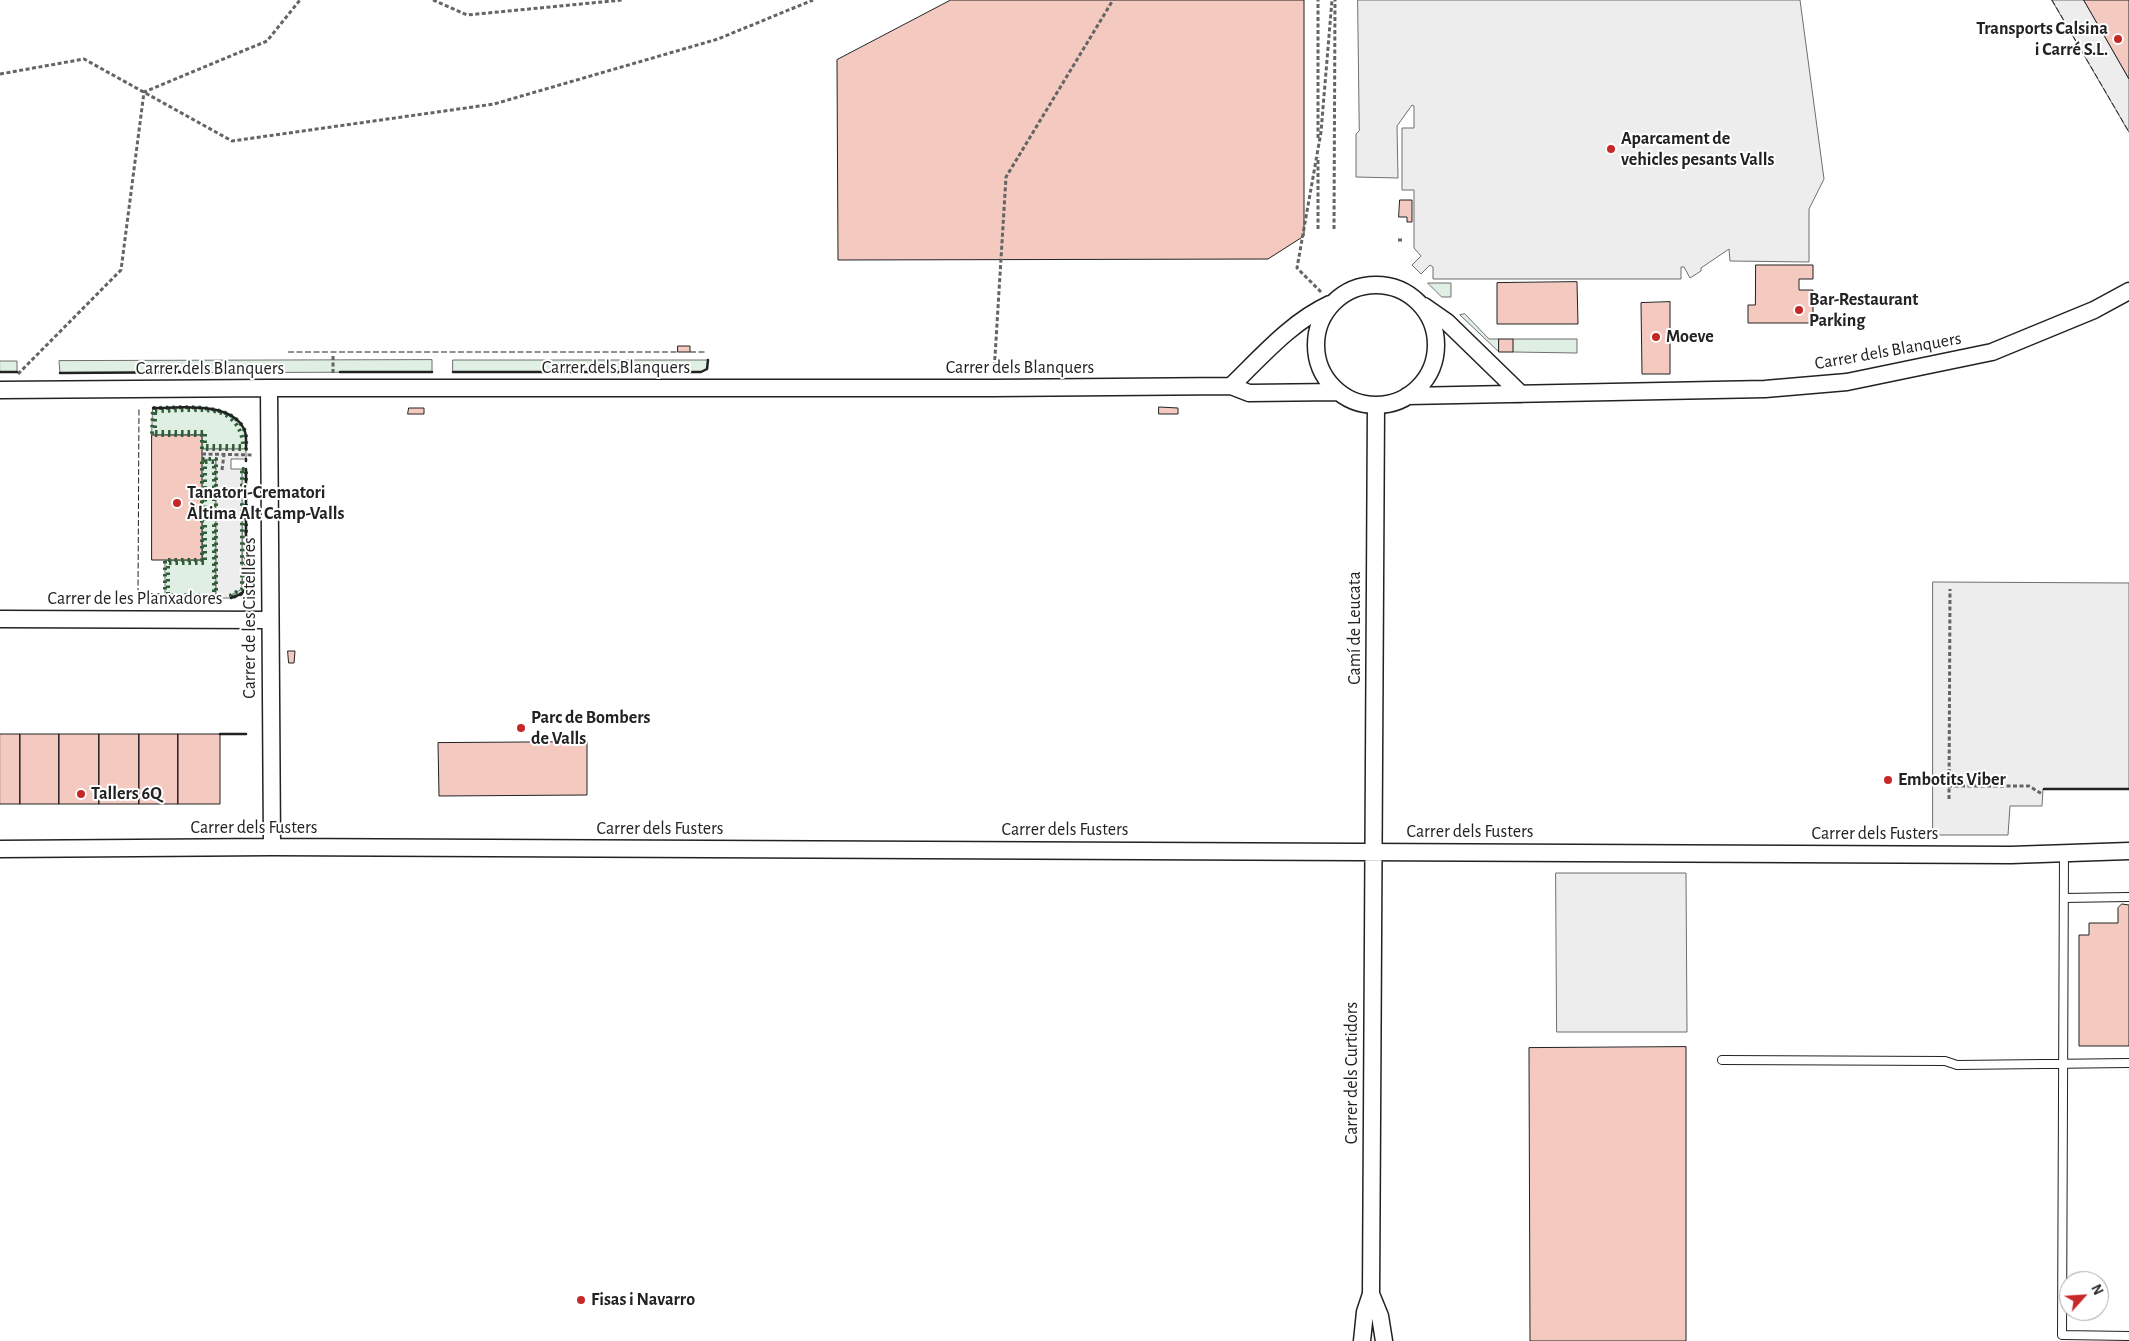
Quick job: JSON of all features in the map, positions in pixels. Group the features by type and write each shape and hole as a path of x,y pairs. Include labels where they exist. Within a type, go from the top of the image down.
{"street":[{"path":"1231,386 1297,323 1350,291 1371,285 1393,288 1412,298 1447,322 1520,394"},
{"name":"Carrer dels Blanquers","path":"1407,396 1765,389 1847,382 1992,352 2094,310 2129,291"},
{"path":"1332,303 1320,322 1316,344 1319,366 1324,376 1338,392 1356,402 1376,405 1392,403 1416,390 1427,376 1434,360 1435,337 1430,320 1421,306 1412,298"},
{"name":"Carrer dels Blanquers","path":"1,390 1231,386 1249,393 1338,392"},
{"name":"Carrer de les Cistelleres","path":"269,388 272,848"},
{"name":"Camí de Leucata","path":"1374,852 1376,405"},
{"name":"Carrer de les Planxadores","path":"0,619 270,620"},
{"name":"Carrer dels Fusters","path":"0,849 272,848 2001,855 2129,851"},
{"name":"Carrer dels Curtidors","path":"1374,852 1372,1294 1380,1316 1384,1341"},
{"name":"Carrer dels Curtidors","path":"1362,1341 1365,1312 1372,1294"}],"lane":[{"path":"2064,853 2062,1335 2129,1336"},
{"path":"2064,898 2129,897"},
{"path":"1722,1060 1945,1061 1957,1065 2129,1063"}],"path":[{"path":"144,92 267,41 300,0"},
{"path":"433,0 467,15 622,0"},
{"path":"0,74 84,59 232,141 494,104 718,39 813,0"},
{"path":"993,388 1006,177 1113,0"},
{"path":"1318,0 1318,229"},
{"path":"1333,0 1334,229"},
{"path":"1332,303 1297,268 1321,132 1333,0"},
{"path":"1,390 121,270 144,92"},
{"path":"1398,240 1404,240"},
{"path":"333,356 333,372"},
{"path":"202,454 250,454"},
{"path":"222,470 224,454"},
{"path":"1949,799 1950,589"},
{"path":"1948,786 2029,786 2042,794"}],"green space":[{"path":"1428,283 1451,283 1451,297 1442,297"},
{"path":"1465,314 1489,339 1499,339 1499,352 1460,315"},
{"path":"1513,339 1577,339 1577,353 1513,352"},
{"path":"432,360 432,372 60,373 59,361"},
{"path":"453,360 708,360 707,369 701,372 453,372"},
{"path":"0,361 17,361 17,372 0,372"},
{"path":"153,408 203,408 228,414 237,420 244,429 246,449 202,449 202,435 152,435"},
{"path":"202,459 216,459 216,598 151,598 151,595 165,595 165,560 202,560"},
{"path":"242,469 246,469 246,589 241,594 231,598 231,595 242,588"}],"shaded area":[{"name":"Aparcament de vehicles pesants Valls","path":"1358,0 1800,0 1824,179 1809,209 1809,262 1730,261 1729,249 1690,278 1684,267 1681,267 1681,279 1433,279 1433,267 1430,265 1421,274 1412,265 1421,256 1414,248 1414,190 1402,190 1402,128 1414,128 1414,106 1412,105 1397,126 1398,178 1356,177 1356,134 1359,131"},
{"path":"2052,0 2084,0 2129,79 2129,132"},
{"path":"202,449 246,449 246,459 231,459 231,469 242,469 242,589 231,595 231,598 216,598 216,460 202,459"},
{"path":"1933,582 2129,583 2129,789 2043,789 2042,806 2010,806 2008,835 1933,835"},
{"path":"1556,873 1686,873 1687,1032 1557,1032"}],"building":[{"path":"951,0 1304,0 1304,236 1268,259 838,260 837,60"},
{"name":"Transports Calsina i Carré S.L.","path":"2084,0 2129,0 2129,79 2105,37"},
{"path":"1400,200 1412,200 1412,222 1407,222 1407,217 1399,217"},
{"path":"1756,265 1813,265 1813,279 1799,279 1799,290 1813,290 1813,323 1748,323 1748,305 1755,305"},
{"path":"1577,282 1578,324 1497,324 1497,283"},
{"name":"Moeve","path":"1670,302 1670,374 1642,374 1641,303"},
{"path":"1499,339 1513,339 1513,352 1499,352"},
{"path":"678,346 690,346 690,352 678,352"},
{"path":"1159,407 1178,408 1178,414 1159,414"},
{"path":"409,408 424,408 424,414 408,414"},
{"name":"Tanatori-Crematori Àltima Alt Camp-Valls","path":"152,435 202,435 202,560 152,560"},
{"path":"288,651 295,651 294,663 289,663"},
{"path":"0,734 20,734 20,804 0,804"},
{"path":"20,734 59,734 59,804 20,804"},
{"path":"59,734 99,734 99,804 59,804"},
{"path":"99,734 139,734 139,804 99,804"},
{"path":"139,734 178,734 178,804 139,804"},
{"path":"178,734 220,734 220,804 178,804"},
{"path":"587,742 587,795 439,796 438,743"},
{"path":"2122,904 2129,905 2129,1046 2079,1046 2079,935 2089,935 2089,923 2118,923 2118,908"},
{"path":"1686,1047 1686,1341 1530,1341 1529,1048"}],"hedge":[{"path":"153,408 203,408 228,414 237,420 244,429 246,449 202,449 202,435 152,435 153,408"},
{"path":"205,410 224,414 233,421 239,430 243,446 205,446 205,432 155,432 155,411 205,410"},
{"path":"202,459 216,459 216,598 151,598 151,595 165,595 165,560 202,560 202,459"},
{"path":"205,462 214,462 214,595 168,595 168,563 205,563 205,462"},
{"path":"242,469 246,469 246,589 241,594 231,598 231,595 242,589 242,469"}],"fence":[{"path":"2052,0 2129,132"},
{"path":"288,352 678,352"},
{"path":"690,352 707,352"},
{"path":"138,594 139,408"}],"wall":[{"path":"453,372 701,372 707,369 708,360"},
{"path":"0,372 17,372"},
{"path":"60,373 207,372"},
{"path":"340,372 432,372"},
{"path":"153,408 203,408 228,414 237,420 244,429 246,449"},
{"path":"231,598 241,594 246,589 246,469"},
{"path":"151,598 216,598"},
{"path":"220,734 246,734"},
{"path":"2044,789 2129,789"}],"place":[{"name":"Transports Calsina i Carré S.L.","path":"2118,39"},
{"name":"Aparcament de vehicles pesants Valls","path":"1611,149"},
{"name":"Bar-Restaurant Parking","path":"1799,310"},
{"name":"Moeve","path":"1656,337"},
{"name":"Tanatori-Crematori Àltima Alt Camp-Valls","path":"177,503"},
{"name":"Parc de Bombers de Valls","path":"521,728"},
{"name":"Embotits Viber","path":"1888,780"},
{"name":"Tallers 6Q","path":"81,794"},
{"name":"Fisas i Navarro","path":"581,1300"}]}
